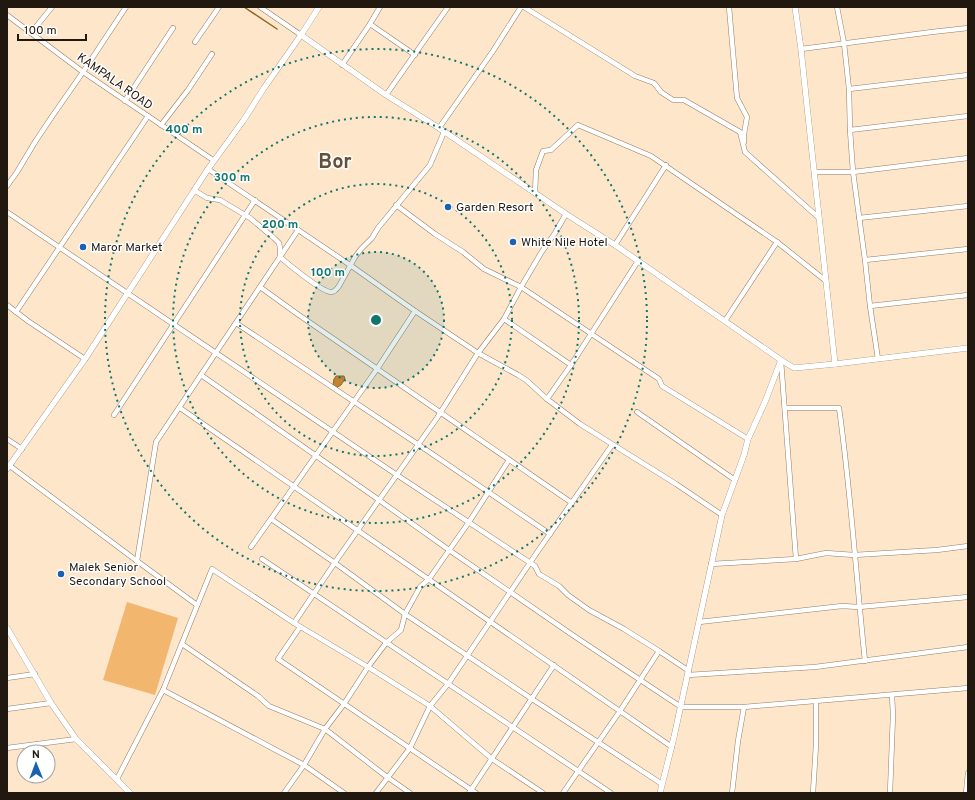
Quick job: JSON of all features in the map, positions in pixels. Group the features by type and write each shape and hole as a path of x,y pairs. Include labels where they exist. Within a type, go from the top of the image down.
{"street":[{"path":"31,32 52,7"},
{"path":"7,186 18,172 35,142 126,7"},
{"path":"195,42 220,7"},
{"path":"260,7 386,95 439,128 566,214 615,245 794,368 968,348"},
{"path":"197,605 8,468 85,360 127,292 194,190 243,121 319,7"},
{"path":"342,65 380,7"},
{"path":"386,95 448,7"},
{"path":"439,128 522,7 635,76 654,83 661,92 673,100 684,100 740,132 745,152 819,218"},
{"path":"729,7 737,98 747,117 744,134 745,152"},
{"path":"795,7 801,49 835,364"},
{"path":"837,7 844,43 849,89 853,172 878,359"},
{"name":"KAMPALA ROAD","path":"7,16 31,32 83,72 214,160"},
{"path":"370,24 415,55"},
{"path":"125,101 173,28"},
{"path":"801,49 968,28"},
{"path":"161,125 188,90 212,54"},
{"path":"849,89 968,75"},
{"path":"16,312 148,116"},
{"path":"850,130 968,116"},
{"path":"535,193 536,170 543,151 551,150 578,125 651,156 666,165 777,242 826,281"},
{"path":"280,257 309,280 325,290 331,292 335,290 339,286 350,265 361,249 372,238 396,205 430,165 444,132"},
{"path":"814,172 853,172 968,158"},
{"path":"615,245 666,165"},
{"path":"208,169 478,353 522,377 547,399 580,424 676,484 722,515"},
{"path":"194,190 207,198 220,200 245,214 279,243 280,257"},
{"path":"114,414 255,200"},
{"path":"396,205 435,234 463,252 484,269 521,287 659,379 662,386 748,439"},
{"path":"860,218 968,206"},
{"path":"7,212 530,562 535,566 539,574 559,586 568,595 589,610 624,629 659,651 689,673 815,667 968,647"},
{"path":"294,623 441,413 478,353 504,319 541,253 566,214"},
{"path":"137,561 156,442 298,230"},
{"path":"725,321 777,242"},
{"path":"865,260 968,249"},
{"path":"547,399 571,365 638,261"},
{"path":"260,287 572,503"},
{"path":"870,306 968,295"},
{"path":"7,305 85,360"},
{"path":"251,547 377,369 415,311"},
{"path":"504,319 571,365"},
{"path":"236,323 419,444 550,534"},
{"path":"781,360 796,559"},
{"path":"660,793 689,673 722,515 744,456 748,439 765,402 781,360"},
{"path":"201,376 449,550 681,707 744,707 968,688"},
{"path":"180,408 672,747"},
{"path":"785,408 839,408 846,455 854,555 865,661"},
{"path":"637,412 735,480"},
{"path":"7,439 22,449"},
{"path":"376,793 410,748 430,706 448,684 612,444"},
{"path":"284,793 368,667 386,643 401,630 405,614 420,587 429,579 469,522 509,460"},
{"path":"271,519 405,614 662,784"},
{"path":"711,564 796,559 826,553 854,555 937,550 968,546"},
{"path":"262,559 611,793"},
{"path":"117,779 163,690 212,569 294,623 430,706 492,759 543,793"},
{"path":"699,622 842,606 859,607 968,597"},
{"path":"300,626 278,659 410,748 470,791 476,793"},
{"path":"7,628 51,703 76,739 130,793"},
{"path":"182,644 258,696 269,706 326,730 410,793"},
{"path":"563,793 620,711 659,651"},
{"path":"470,791 554,666"},
{"path":"7,678 34,674"},
{"path":"163,690 304,765 344,793"},
{"path":"890,793 893,715 892,695"},
{"path":"813,793 816,745 816,701"},
{"path":"7,709 51,703"},
{"path":"732,793 738,740 744,707"},
{"path":"7,748 76,739"},
{"path":"966,793 968,773"}],"shaded area":[{"path":"336,376 344,376 345,379 341,385 336,388 333,385"},
{"path":"127,602 178,618 155,695 103,680"}],"waterway":[{"path":"244,7 277,29"}],"place":[{"name":"Garden Resort","path":"448,207"},
{"name":"White Nile Hotel","path":"513,242"},
{"name":"Maror Market","path":"83,247"},
{"name":"Malek Senior Secondary School","path":"61,574"}],"district":[{"name":"Bor","path":"335,161"}]}
